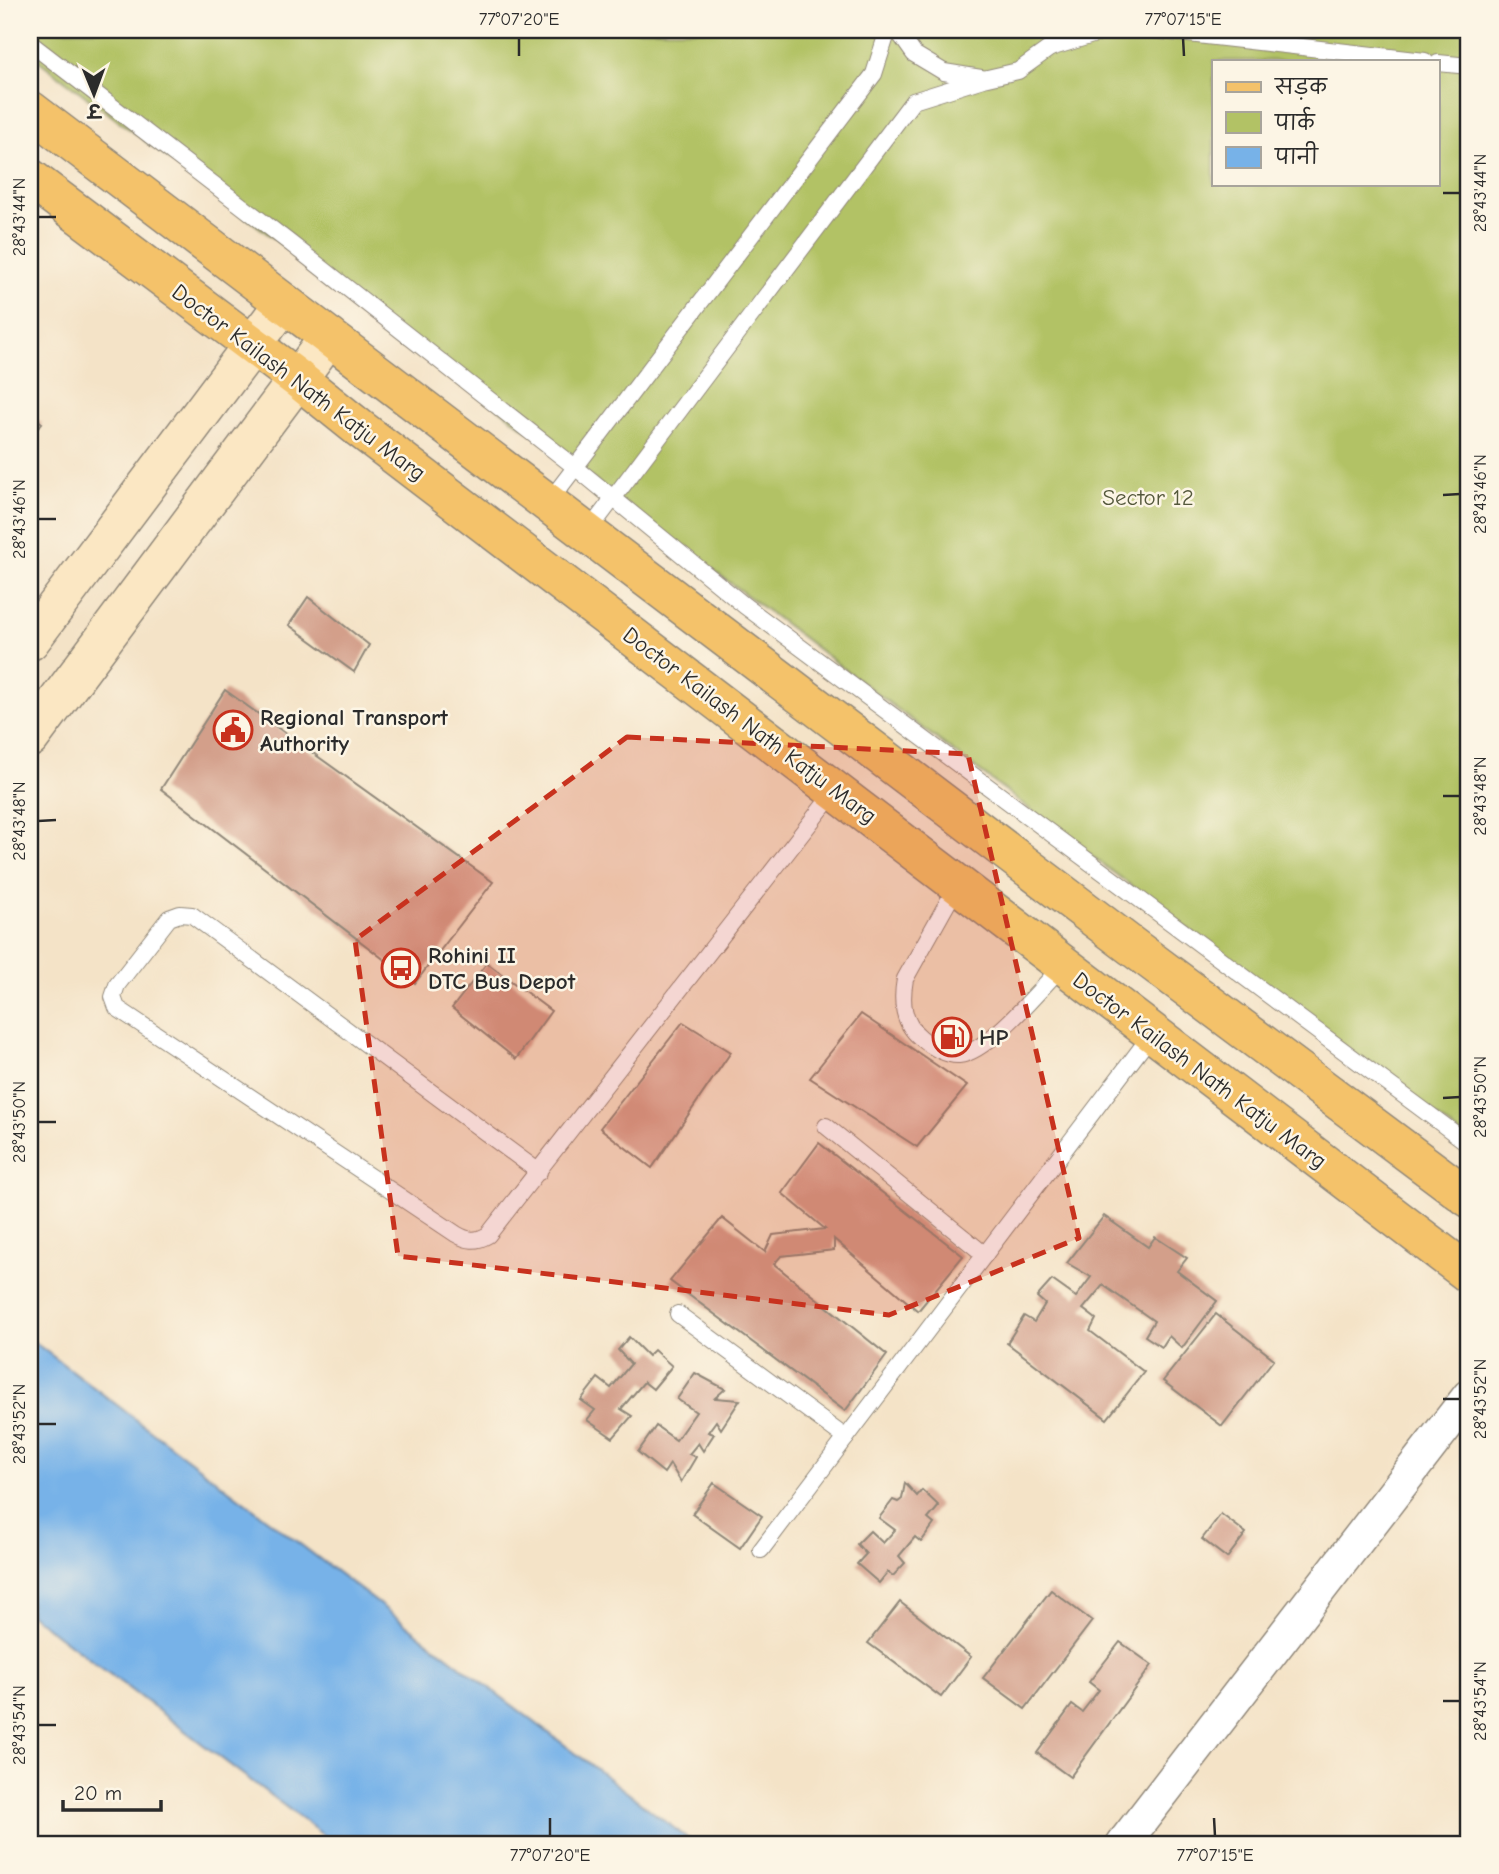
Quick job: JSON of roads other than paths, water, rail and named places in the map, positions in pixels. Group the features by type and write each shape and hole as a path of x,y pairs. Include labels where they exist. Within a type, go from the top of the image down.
{"main road":[{"path":"30,110 1130,945 1469,1198"},
{"name":"Doctor Kailash Nath Katju Marg","path":"30,178 298,379 1469,1274"}],"street":[{"path":"30,641 284,303"},
{"path":"30,738 329,337"},
{"path":"1123,1844 1469,1396"}],"lane":[{"path":"548,503 874,74 888,30"},
{"path":"897,30 914,54 944,72 983,79"},
{"path":"1050,48 1062,30"},
{"path":"587,533 913,101 1018,71 1050,48 1109,30"},
{"path":"1153,30 1416,60"},
{"path":"30,43 575,467 745,606 1469,1144"},
{"path":"1440,63 1469,66"},
{"path":"539,1172 192,915 180,914 169,918 117,985 113,997 117,1008 467,1240 479,1240 488,1235 539,1172 836,789"},
{"path":"958,884 905,979 902,994 906,1020 915,1033 930,1045 948,1055 961,1055 976,1049 993,1038 1063,965"},
{"path":"761,1550 1152,1034"},
{"path":"826,1126 985,1255"},
{"path":"678,1314 846,1438"}],"water":[{"path":"30,1339 695,1844 335,1844 30,1614"}],"place":[{"name":"Regional Transport Authority","path":"233,730"},
{"name":"Rohini II DTC Bus Depot","path":"401,968"},
{"name":"HP","path":"952,1037"}],"park label":[{"name":"Sector 12","path":"1148,497"}]}
